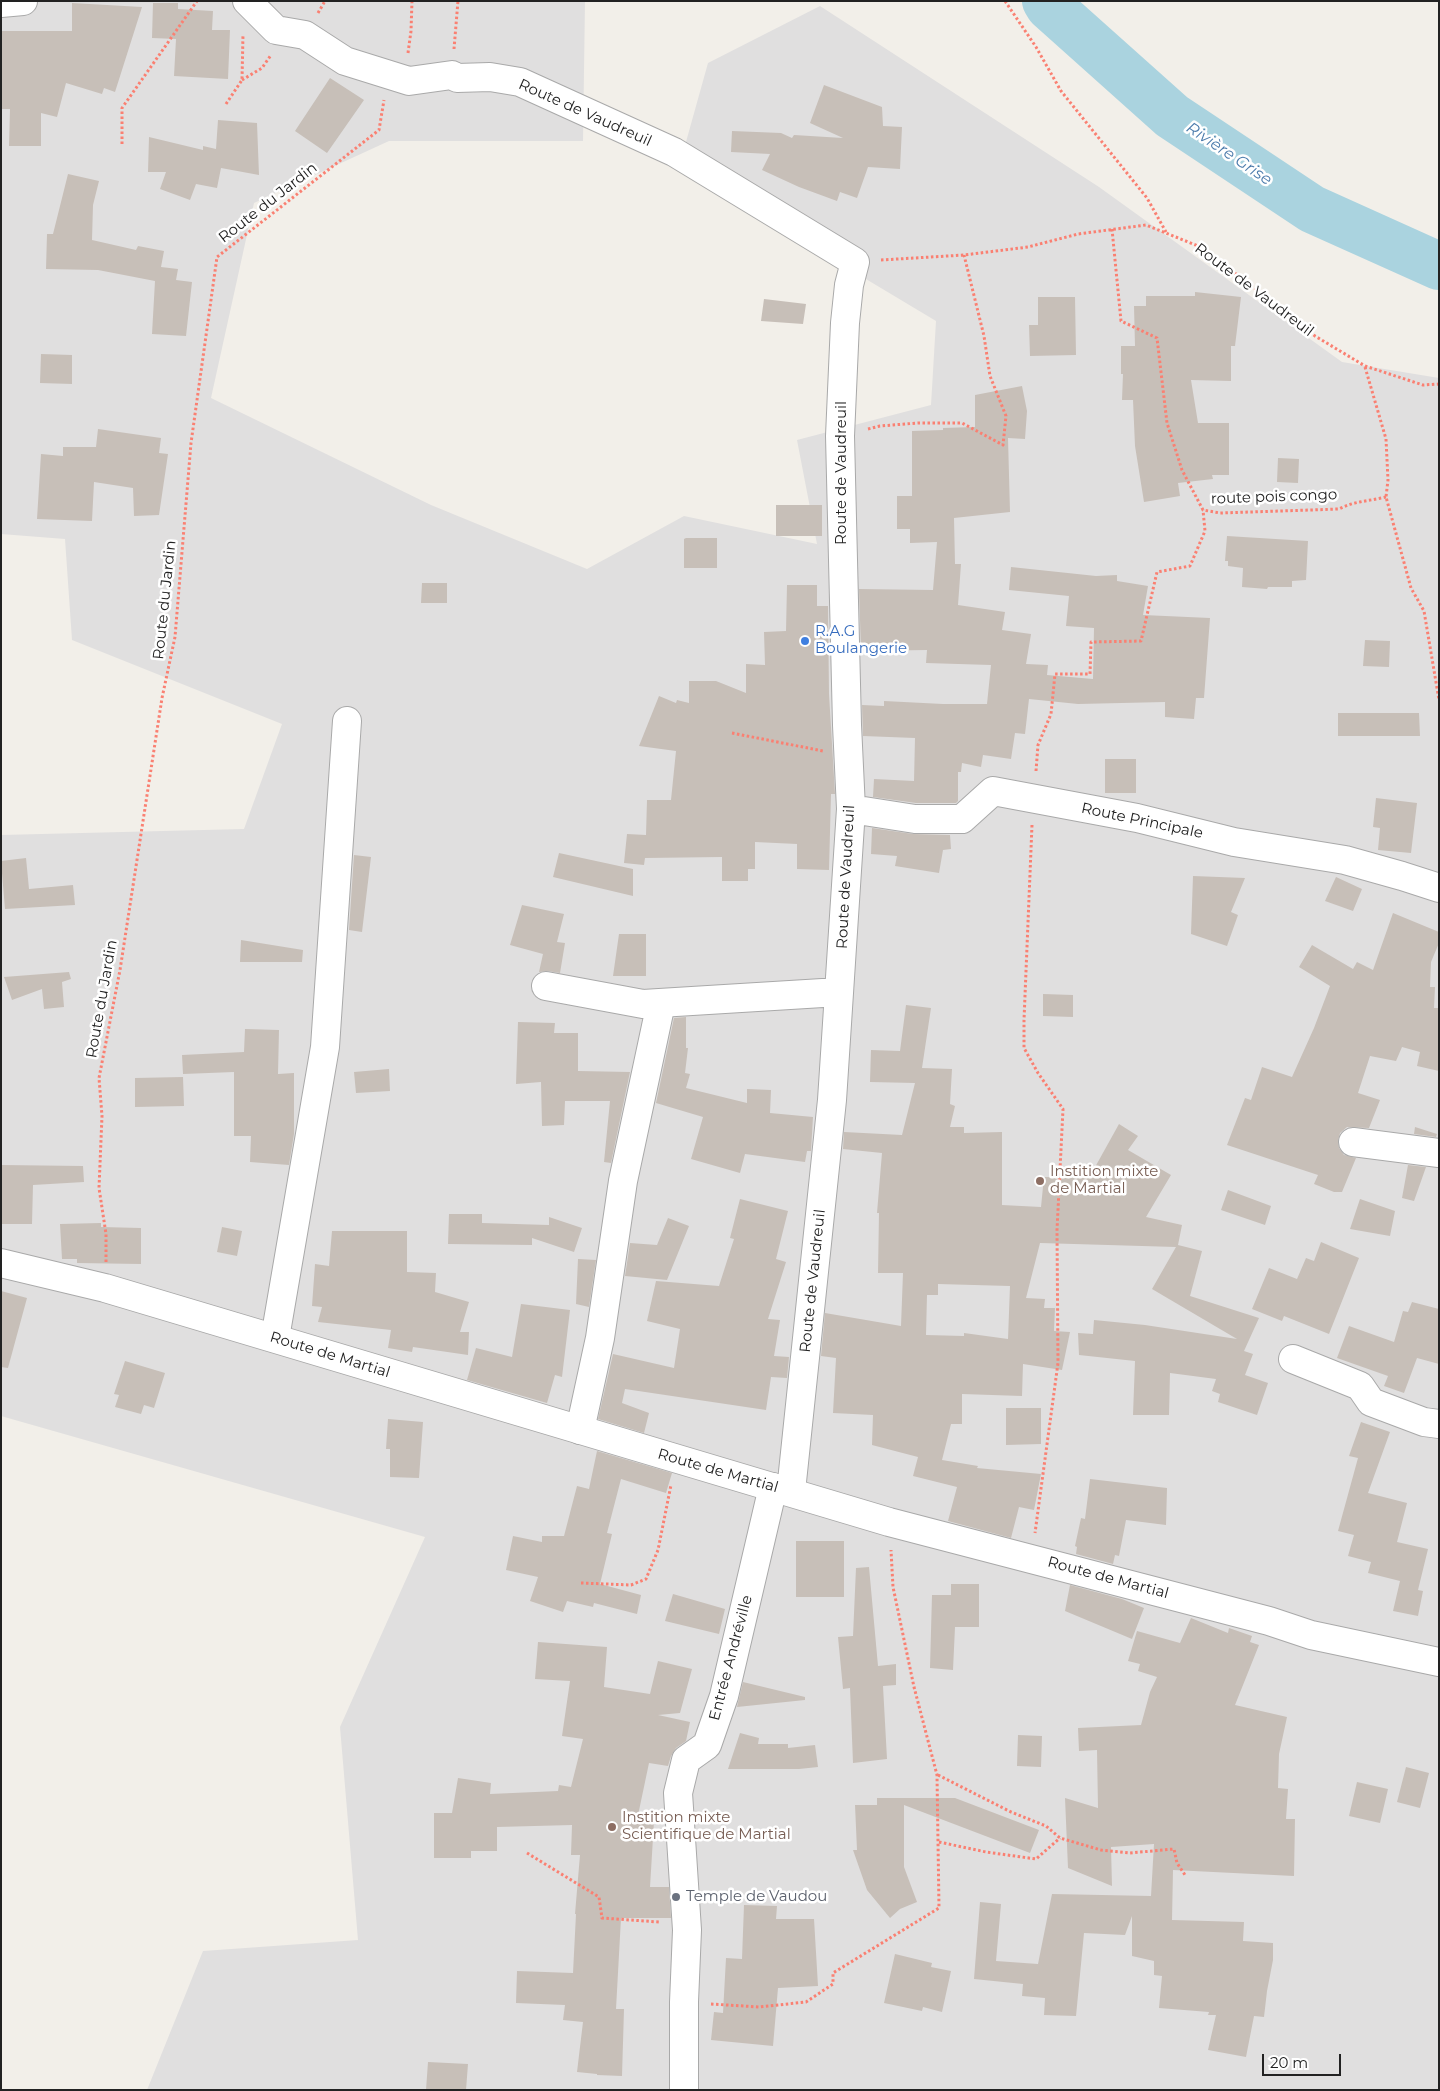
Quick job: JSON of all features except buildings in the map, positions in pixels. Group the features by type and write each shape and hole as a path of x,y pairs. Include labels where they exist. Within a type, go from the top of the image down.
{"street":[{"path":"1,3 23,1"},
{"name":"Route de Vaudreuil","path":"247,1 276,30 305,35 345,61 409,81 452,75 457,78 490,77 520,82 612,126 674,152 855,262 849,285 845,323 840,436 851,809 832,1100 782,1489"},
{"path":"275,1338 325,1047 347,721"},
{"name":"Route Principale","path":"851,809 914,818 962,819 993,791 1137,818 1234,842 1345,860 1439,888"},
{"path":"546,986 643,1004 839,992"},
{"path":"580,1430 600,1338 623,1181 661,1003"},
{"path":"1354,1142 1439,1153"},
{"name":"Route de Martial","path":"1,1263 105,1288 676,1460 782,1489 889,1522 1032,1558 1311,1634 1439,1662"},
{"path":"1293,1359 1360,1386 1370,1402 1424,1422 1439,1424"},
{"name":"Entrée Andréville","path":"684,2090 684,2002 687,1924 678,1793 686,1760 707,1745 724,1696 782,1489"}],"path":[{"path":"122,144 122,108 196,1"},
{"path":"387,74 406,65 412,31 412,1"},
{"path":"456,30 458,1"},
{"path":"1005,1 1036,47 1061,91 1147,198 1166,233"},
{"path":"242,80 243,31"},
{"path":"226,104 242,80 262,68 287,32"},
{"name":"Route du Jardin","path":"105,1288 106,1234 99,1188 102,1116 99,1078 120,970 162,698 175,637 191,443 217,257 379,130 387,74"},
{"name":"Route de Vaudreuil","path":"855,262 964,255 1028,247 1078,234 1146,225 1203,248 1315,336 1365,366 1423,385 1439,384"},
{"name":"route pois congo","path":"1112,228 1121,321 1157,338 1168,423 1182,470 1203,510 1220,513 1339,509 1350,503 1386,497"},
{"path":"840,436 880,426 918,423 962,423 1003,445 1006,416 990,376 984,336 964,255"},
{"path":"1365,366 1386,439 1388,480 1386,497 1411,588 1424,611 1439,700"},
{"path":"1032,1558 1058,1363 1057,1230 1064,1109 1038,1073 1024,1048 1034,798 1038,745 1051,714 1055,674 1090,674 1091,642 1141,641 1157,572 1190,566 1205,531 1203,510"},
{"path":"732,732 848,756"},
{"path":"581,1583 631,1585 646,1579 658,1550 676,1460"},
{"path":"684,2002 759,2007 806,2002 833,1984 833,1973 939,1908 940,1842 937,1775 916,1696 893,1587 889,1522"},
{"path":"937,1775 1011,1812 1046,1826 1060,1838 1101,1850 1130,1853 1174,1849 1177,1863 1184,1875"},
{"path":"940,1842 986,1852 1036,1859 1060,1838"},
{"path":"527,1853 599,1897 602,1918 687,1924"}],"shaded area":[{"path":"1,1 585,1 583,141 389,141 254,203 211,398 431,505 587,569 684,516 817,544 797,440 931,405 936,321 679,167 708,63 820,6 1099,187 1342,362 1439,378 1439,2090 147,2090 203,1951 358,1940 340,1727 425,1537 1,1416 1,835 244,829 282,724 72,640 65,539 1,534"}],"waterway":[{"name":"Rivière Grise","path":"1046,1 1049,6 1172,116 1312,209 1439,266"}],"place":[{"name":"R.A.G Boulangerie","path":"805,641"},
{"name":"Instition mixte de Martial","path":"1040,1181"},
{"name":"Instition mixte Scientifique de Martial","path":"612,1827"},
{"name":"Temple de Vaudou","path":"676,1897"}]}
